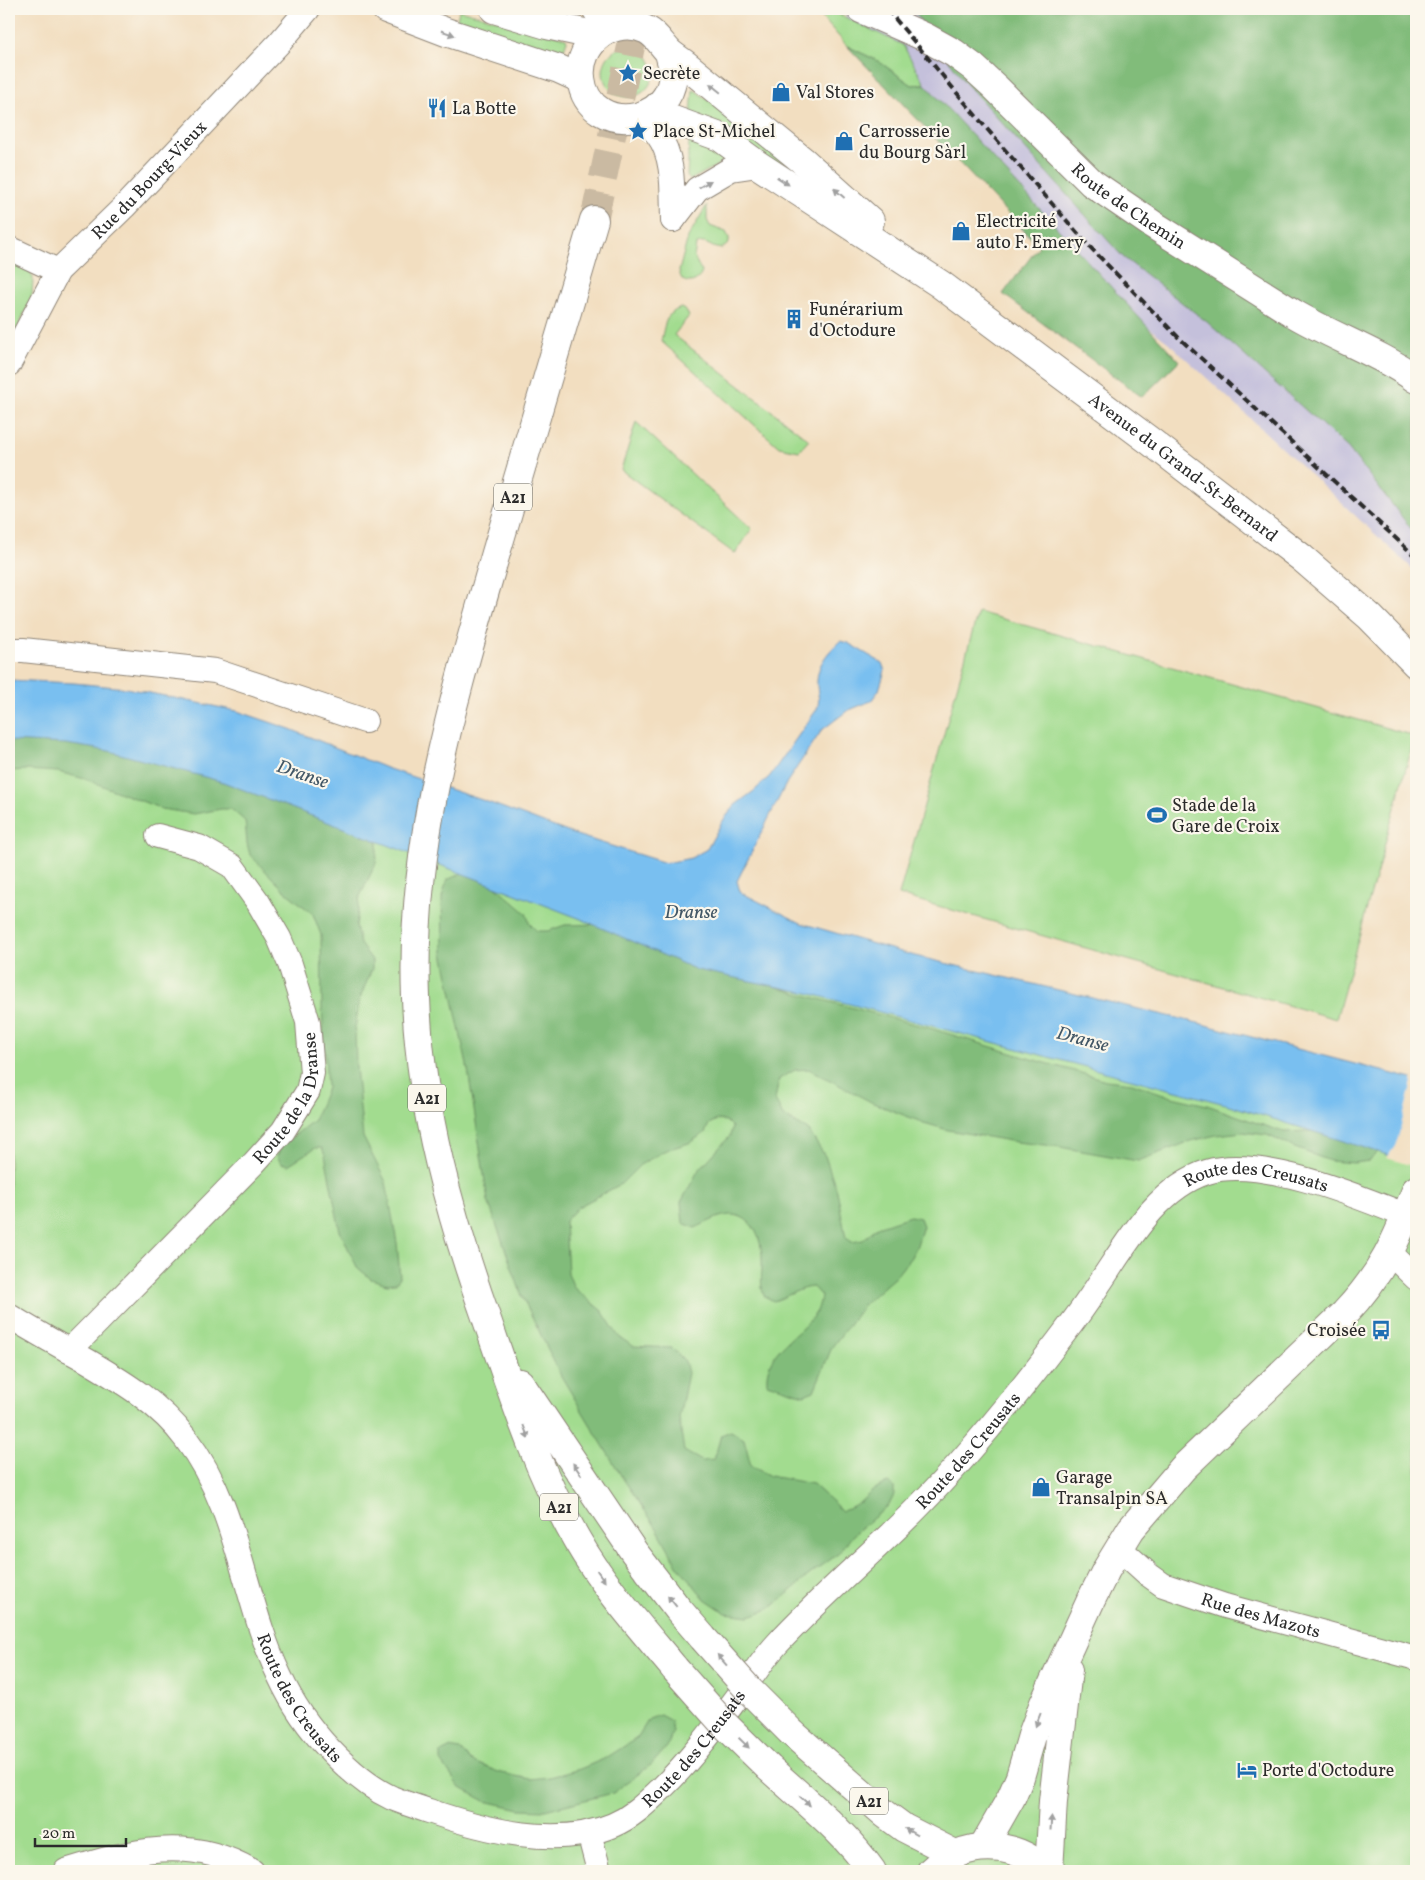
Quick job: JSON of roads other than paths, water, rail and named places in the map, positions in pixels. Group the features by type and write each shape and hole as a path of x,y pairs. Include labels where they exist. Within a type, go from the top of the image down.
{"main road":[{"path":"386,9 446,32 558,69 581,79"},
{"path":"494,9 547,24 613,22 652,33 662,41 669,53 674,74 671,88 664,101 653,111 641,116 622,119 602,112 589,99 581,79 581,65 585,52 613,22"},
{"name":"Route de Chemin","path":"860,9 934,42 973,66 1081,174 1115,200 1321,330 1395,364 1416,379"},
{"name":"Avenue du Grand-St-Bernard","path":"669,53 802,160 940,284"},
{"name":"Avenue du Grand-St-Bernard","path":"641,116 665,117 720,137 940,284 1142,435 1302,558 1370,617 1416,664"},
{"name":"A21","path":"594,220 451,710 436,774 421,868 416,920 416,998 425,1089 433,1135 455,1224 487,1320 539,1464 579,1544 631,1617 723,1723 838,1831 872,1871"},
{"path":"983,1848 1011,1798 1020,1777 1033,1732 1044,1703 1112,1559 1146,1510 1183,1468 1358,1299 1370,1285 1390,1253 1416,1190"},
{"name":"A21","path":"487,1320 526,1392 565,1452 634,1552 703,1638 750,1691 792,1733 854,1789 891,1818 917,1835 955,1854"},
{"path":"1048,1871 1053,1801 1072,1644"},
{"path":"931,1871 955,1854 972,1848 992,1846 1019,1852 1048,1871"}],"street":[{"name":"Rue du Bourg-Vieux","path":"9,364 58,271 124,207 280,42 308,9"},
{"path":"641,116 658,133 667,152 672,179 673,220 697,189 731,169 758,164"},
{"path":"9,248 58,271"},
{"path":"9,650 215,671 365,721"},
{"name":"Route de la Dranse","path":"69,1350 254,1163 283,1131 308,1091 312,1073 308,1022 299,991 279,938 258,902 232,866 199,847 158,836"},
{"name":"Route des Creusats","path":"9,1316 140,1393 172,1422 189,1443 219,1495 266,1642 279,1675 305,1720 345,1766 365,1782 390,1797 480,1827 531,1835 551,1836 589,1833 615,1824 640,1810 675,1775 705,1740 773,1649 823,1596 917,1508 981,1439 1021,1391 1083,1308 1140,1225 1170,1193 1187,1181 1207,1172 1229,1168 1250,1168 1272,1171 1314,1183 1406,1216"},
{"path":"1390,1253 1416,1278"},
{"name":"Rue des Mazots","path":"1112,1559 1149,1575 1163,1585 1225,1606 1416,1658"},
{"path":"589,1833 599,1871"},
{"path":"66,1871 124,1854 172,1848 218,1856 252,1871"}],"water":[{"name":"Dranse","path":"840,641 848,643 882,663 885,671 879,690 871,701 847,711 822,730 787,782 737,881 740,892 801,923 915,956 1202,1024 1416,1080 1416,1164 1229,1105 808,993 697,970 581,919 223,782 109,751 66,744 9,741 9,680 126,688 237,711 290,729 386,768 485,801 573,834 666,863 691,858 707,849 722,822 735,805 770,776 817,709 819,700 817,679 820,666 830,651"}],"tunnel":[{"path":"594,220 639,9"}],"railway":[{"path":"887,9 987,129 1088,245 1178,337 1416,557"}],"place":[{"name":"Secrète","path":"628,73"},
{"name":"Val Stores","path":"781,92"},
{"name":"La Botte","path":"437,108"},
{"name":"Place St-Michel","path":"638,131"},
{"name":"Carrosserie du Bourg Sàrl","path":"844,141"},
{"name":"Electricité auto F. Emery","path":"961,231"},
{"name":"Funérarium d'Octodure","path":"794,319"},
{"name":"Stade de la Gare de Croix","path":"1157,815"},
{"name":"Croisée","path":"1381,1330"},
{"name":"Garage Transalpin SA","path":"1041,1487"},
{"name":"Porte d'Octodure","path":"1247,1770"}]}
